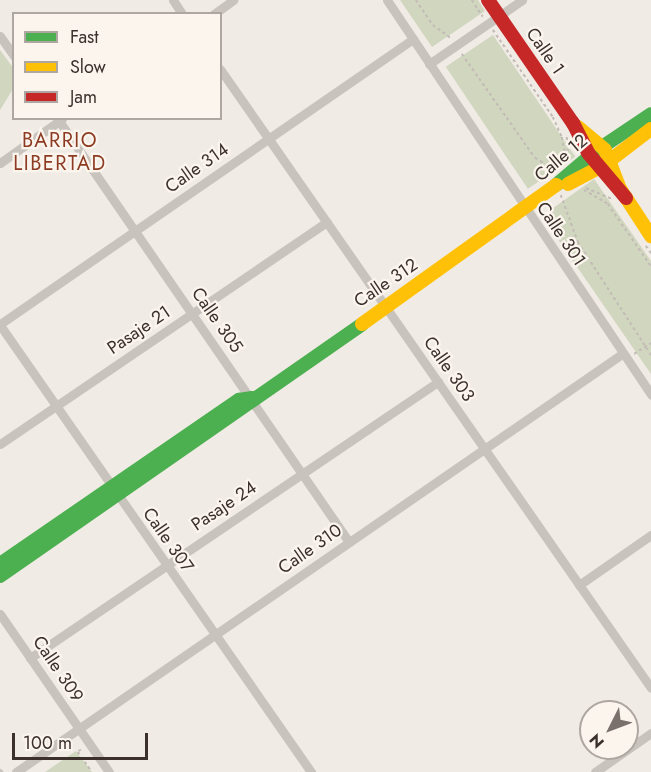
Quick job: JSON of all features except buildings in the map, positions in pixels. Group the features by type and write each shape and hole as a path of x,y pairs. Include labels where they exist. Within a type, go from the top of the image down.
{"street":[{"path":"217,12 233,0"},
{"name":"Calle 301","path":"387,0 525,210 651,395"},
{"name":"Calle 1","path":"488,0 493,20 573,123 590,156 605,164"},
{"path":"429,64 522,0"},
{"path":"0,36 12,53"},
{"name":"Calle 314","path":"0,325 413,39"},
{"name":"Calle 303","path":"222,72 651,688"},
{"name":"Calle 12","path":"575,176 590,156 651,114"},
{"path":"0,163 59,120"},
{"name":"Calle 305","path":"61,120 350,542"},
{"name":"Calle 1","path":"573,123 602,147 605,164 651,236"},
{"name":"Calle 12","path":"542,198 575,176 605,164 651,129"},
{"name":"Calle 312","path":"0,564 243,410 252,398 542,198"},
{"name":"Pasaje 21","path":"0,444 327,222"},
{"name":"Calle 307","path":"0,325 308,771"},
{"name":"Calle 310","path":"16,772 485,449 624,357"},
{"name":"Pasaje 24","path":"30,658 438,382"},
{"name":"Calle 312","path":"0,576 114,492"},
{"path":"579,585 651,535"},
{"name":"Calle 309","path":"0,614 109,772"},
{"path":"595,772 651,733"}],"path":[{"path":"416,0 433,25 456,46 535,158 555,168 578,242 651,355"},
{"path":"472,0 493,20 553,117 575,176 584,189 608,204 651,266"},
{"path":"624,357 651,343"},
{"path":"89,744 78,752 92,772"}],"green space":[{"path":"400,0 478,0 485,11 432,47"},
{"path":"493,35 575,157 528,189 446,67"},
{"path":"0,50 12,66 12,91 0,110"},
{"path":"594,179 651,261 651,374 542,216"},
{"path":"76,751 92,772 45,772"}],"traffic: fast":[{"path":"556,185 596,151 651,114"},
{"path":"0,576 362,324"},
{"path":"0,564 239,400 252,398"}],"traffic: slow":[{"path":"578,127 605,150 619,187 651,236"},
{"path":"568,184 604,165 651,129"},
{"path":"362,324 556,185"}],"traffic: jam":[{"path":"488,0 573,123 588,153 626,198"}],"district":[{"name":"BARRIO LIBERTAD","path":"60,152"}]}
